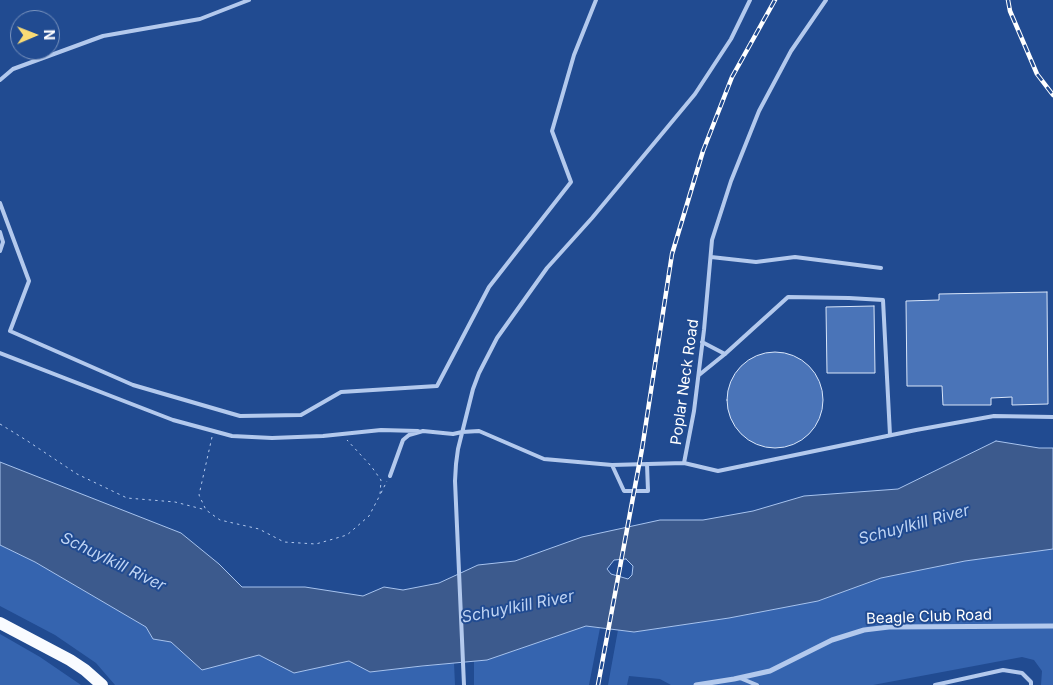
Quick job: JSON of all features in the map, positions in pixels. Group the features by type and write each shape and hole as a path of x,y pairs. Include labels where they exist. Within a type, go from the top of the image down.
{"main road":[{"path":"0,623 70,660 102,685"}],"street":[{"name":"Beagle Club Road","path":"696,685 770,671 832,640 864,630 889,627 1053,626"}],"lane":[{"path":"0,80 13,69 103,36 200,19 249,0"},
{"path":"0,203 29,281 10,330 133,385 240,416 302,415 341,392 437,386 488,286 571,182 552,131 574,55 596,0"},
{"path":"464,685 456,464 462,432 479,373 505,326 547,268 592,218 695,94 721,55 738,25 749,0"},
{"name":"Poplar Neck Road","path":"0,353 172,420 232,436 272,438 381,430 452,434 479,431 544,459 612,465 684,463 699,375 712,240 730,182 759,111 791,51 826,0"},
{"path":"0,232 4,242 0,251"},
{"path":"710,257 756,262 795,257 881,268"},
{"path":"699,375 788,297 883,300 890,435"},
{"path":"702,342 725,354"},
{"path":"684,463 718,471 890,435 994,416 1053,417"},
{"path":"390,476 403,440 409,435 423,431"},
{"path":"612,465 624,491 648,491 647,464"},
{"path":"935,685 1003,670 1022,672 1031,682 1031,685"},
{"path":"740,678 757,685"}],"path":[{"path":"0,424 77,474 127,498 175,502 206,510 220,520 259,529 284,542 316,544 347,535 368,516 390,476"},
{"path":"206,510 199,495 213,432"},
{"path":"341,434 354,446 381,480 380,495"}],"shaded area":[{"path":"0,545 35,562 146,627 153,639 171,642 202,669 259,655 294,673 349,661 370,672 454,663 455,685 115,685 96,663 55,635 0,606"},
{"path":"1053,549 1053,685 1041,685 1042,671 1034,660 1022,657 873,685 671,685 660,679 629,676 627,685 608,685 618,630 634,632 729,618 818,601 881,578 965,561"},
{"path":"586,626 600,628 589,685 474,685 474,661 487,660"},
{"path":"0,634 40,657 81,685 0,685"}],"water":[{"name":"Schuylkill River","path":"996,441 1039,448 1053,448 1053,549 965,561 881,578 818,601 729,618 634,632 586,626 487,660 370,672 349,661 294,673 259,655 202,670 171,642 153,639 146,627 35,562 0,545 0,462 181,533 219,564 242,587 305,587 363,596 384,587 403,590 439,583 478,565 515,561 582,537 660,520 703,520 753,511 804,496 898,489","holes":["626,559 633,566 632,575 628,579 611,574 607,569 614,560"]}],"building":[{"path":"1047,292 1048,404 1012,405 1012,397 991,398 991,405 943,405 942,386 907,386 906,301 939,300 939,294"},
{"path":"874,306 875,373 827,373 826,307"},
{"path":"775,352 793,355 809,366 820,382 823,400 820,418 809,434 793,445 775,448 757,445 741,434 730,418 727,400 730,382 741,366 757,355"}],"railway":[{"path":"598,685 642,449 672,254 703,151 732,77 775,0"},
{"path":"1008,0 1010,11 1037,74 1053,95"}]}
